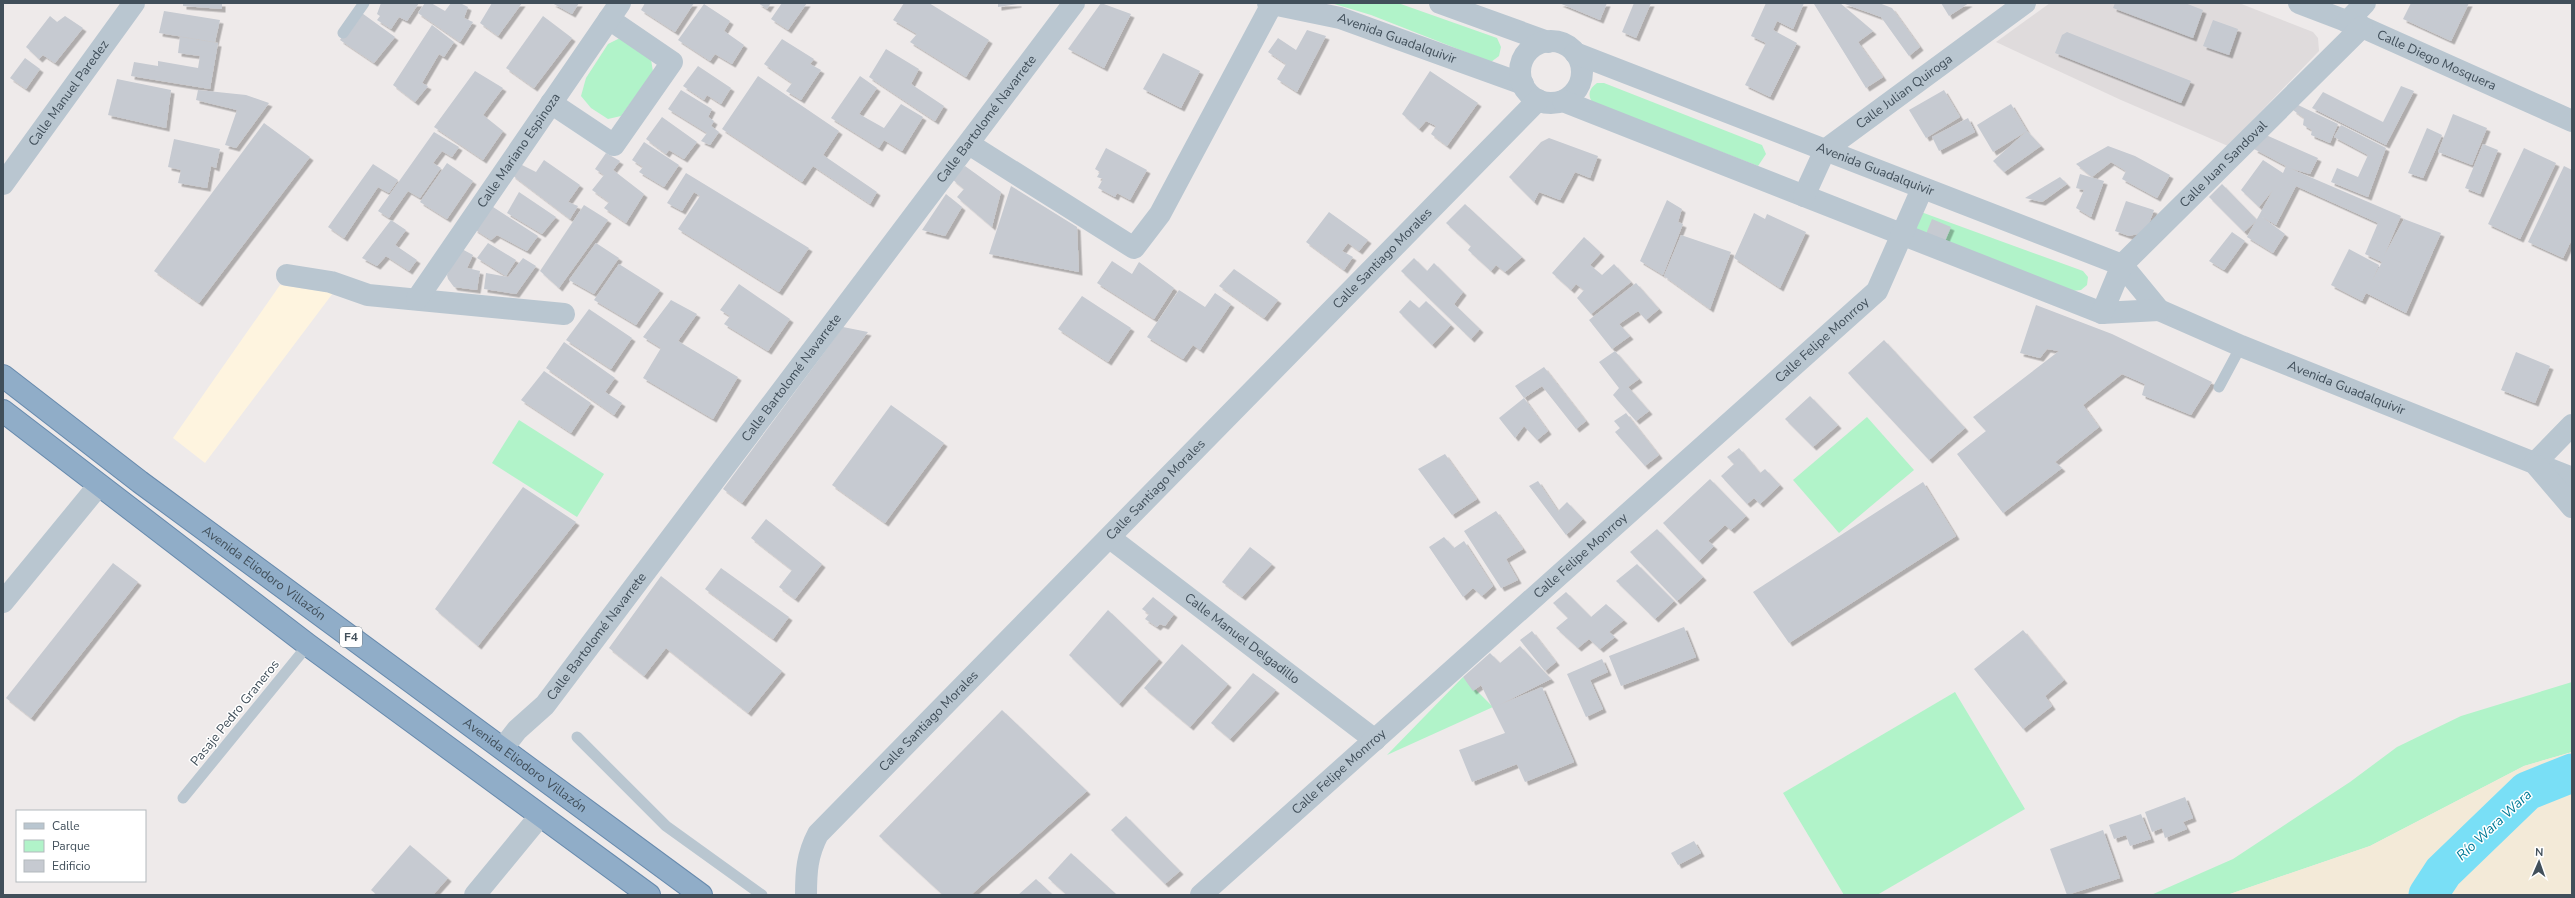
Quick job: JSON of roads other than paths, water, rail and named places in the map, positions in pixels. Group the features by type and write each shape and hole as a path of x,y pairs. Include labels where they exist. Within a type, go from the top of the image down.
{"highway":[{"name":"Avenida Eliodoro Villazón","path":"3,376 140,482 701,895"},
{"name":"F4","path":"3,411 308,645 649,895"}],"street":[{"name":"Calle Manuel Paredez","path":"3,184 134,3"},
{"name":"Calle Bartolomé Navarrete","path":"503,748 517,730 545,705 1074,3"},
{"path":"969,144 1134,248 1160,214 1270,3"},
{"name":"Avenida Guadalquivir","path":"1270,3 1340,18 1523,84"},
{"path":"1440,3 1548,42 1567,46 1575,53 1580,61 1581,80 1574,92 1563,101 1555,103 1538,100 1526,91 1523,84 1521,70 1525,57 1539,44 1548,42"},
{"name":"Calle Julian Quiroga","path":"1804,196 1825,150 2025,3"},
{"name":"Calle Diego Mosquera","path":"2299,3 2354,24 2572,121"},
{"name":"Calle Juan Sandoval","path":"2102,313 2122,265 2354,24 2365,3"},
{"path":"551,103 614,145 672,62 614,11"},
{"name":"Calle Mariano Espinoza","path":"417,299 614,11"},
{"name":"Avenida Guadalquivir","path":"1575,53 1922,189 2122,265 2159,310"},
{"name":"Calle Santiago Morales","path":"806,895 806,870 809,851 818,834 1538,100"},
{"name":"Avenida Guadalquivir","path":"1563,101 2102,313 2159,310 2241,346 2572,478"},
{"name":"Calle Felipe Monrroy","path":"1201,895 1877,291 1903,236 1922,189"},
{"path":"287,275 331,282 368,294 564,314"},
{"path":"2535,463 2572,425"},
{"name":"Avenida Guadalquivir","path":"2535,463 2572,507"},
{"path":"3,602 99,485"},
{"name":"Calle Manuel Delgadillo","path":"1110,538 1374,740"},
{"path":"475,895 540,816"}],"lane":[{"path":"343,33 364,3"},
{"path":"2220,387 2241,346"},
{"name":"Pasaje Pedro Graneros","path":"183,798 308,645"},
{"path":"577,737 666,826 762,895"}],"waterway":[{"name":"Río Wara Wara","path":"2428,895 2443,872 2527,791 2572,773"}]}
